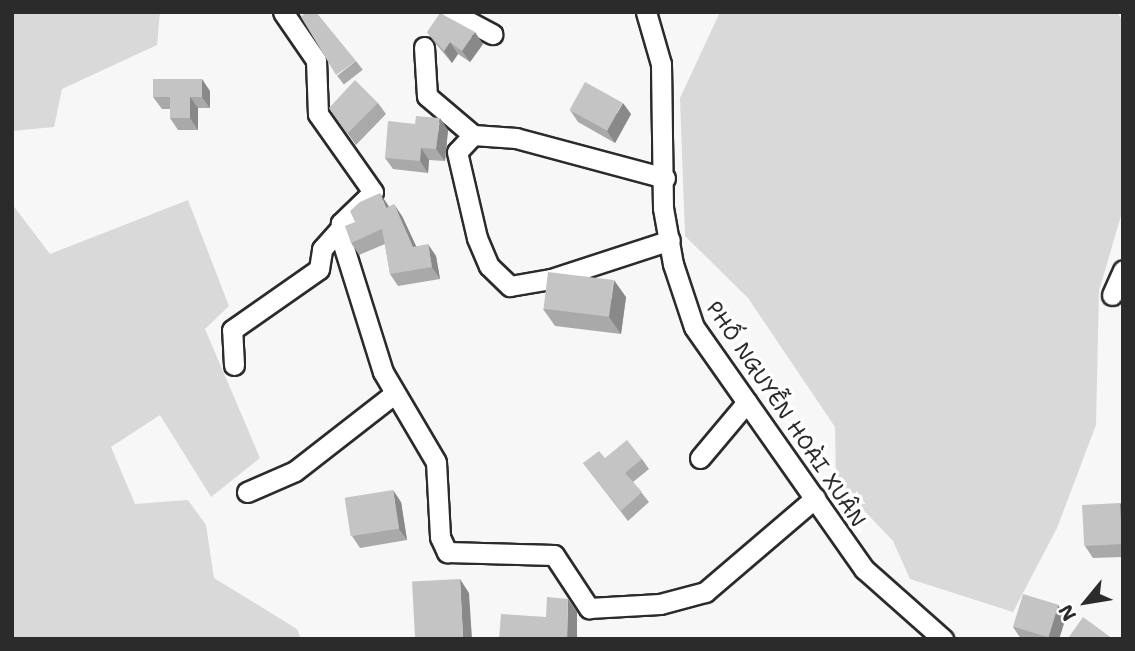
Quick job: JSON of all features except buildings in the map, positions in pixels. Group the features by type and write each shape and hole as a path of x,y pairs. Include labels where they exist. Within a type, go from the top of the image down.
{"street":[{"path":"234,365 232,330 319,269 322,249 373,192 318,114 316,60 284,12"},
{"path":"451,12 492,34"},
{"name":"PHỐ NGUYỄN HOÀI XUÂN","path":"646,12 661,64 670,240 694,327 815,498 892,599 943,639"},
{"path":"424,47 427,96 473,135 516,138 665,178"},
{"path":"473,135 457,152 464,198 489,267 510,286 551,279 670,240"},
{"path":"340,229 394,394 436,462 440,537 447,552 554,555 589,608 692,599 815,498"},
{"path":"1112,295 1123,270"},
{"path":"247,492 295,471 394,394"},
{"path":"700,457 747,402"}],"shaded area":[{"path":"12,12 160,12 157,45 62,89 54,127 12,131"},
{"path":"720,12 1117,12 1123,22 1123,209 1099,291 1096,425 1057,528 1013,612 910,579 893,541 836,481 835,427 748,298 685,236 680,98"},
{"path":"188,200 229,306 205,329 260,458 211,497 160,415 111,447 135,504 188,500 206,525 214,578 297,629 301,639 12,639 12,204 50,254"}]}
